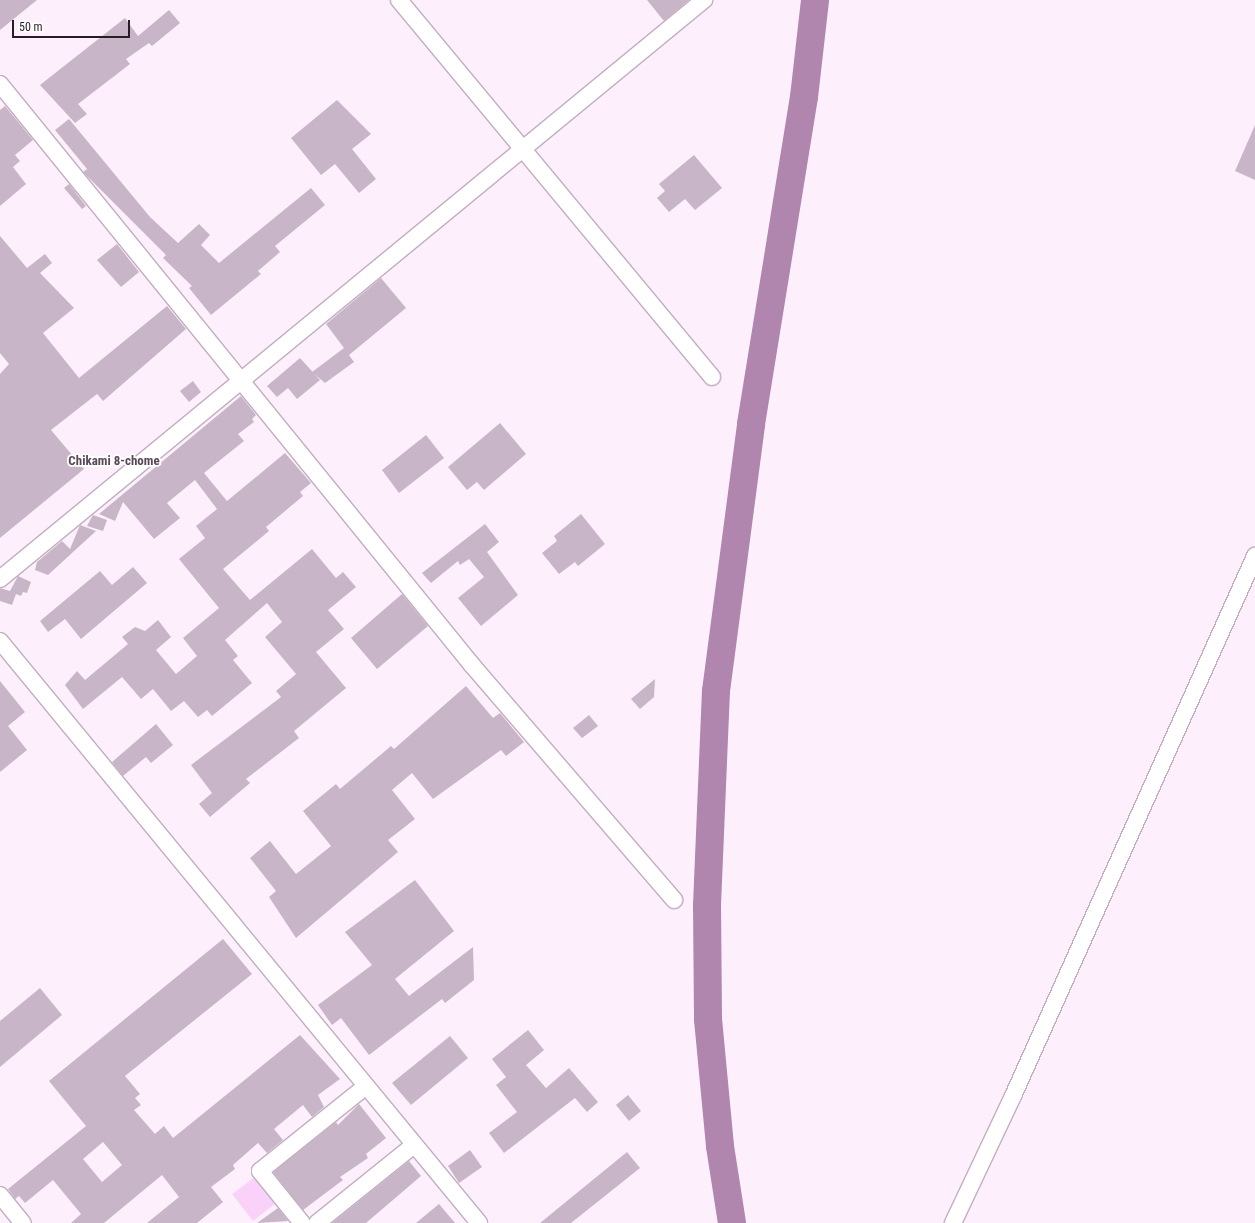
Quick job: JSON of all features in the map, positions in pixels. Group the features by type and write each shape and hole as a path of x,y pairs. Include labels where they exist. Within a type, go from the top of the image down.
{"street":[{"path":"399,0 521,150 712,377"},
{"path":"0,580 704,0"},
{"path":"0,84 472,665 674,900"},
{"path":"952,1223 1013,1096 1255,556"},
{"path":"0,641 478,1223"},
{"path":"302,1223 260,1171 366,1086"},
{"path":"317,1223 414,1144"},
{"path":"0,1195 23,1223"}],"shaded area":[{"path":"255,1177 275,1204 253,1221 232,1194"}],"building":[{"path":"0,0 37,0 0,30"},
{"path":"647,0 689,0 664,21"},
{"path":"169,10 180,23 152,46 149,43 126,59 130,64 78,104 87,114 75,123 40,85 125,18 138,36"},
{"path":"337,100 371,134 352,149 376,179 359,193 335,164 321,175 291,138"},
{"path":"5,106 33,140 15,155 20,161 13,167 26,184 0,206 0,110"},
{"path":"69,119 150,217 178,243 199,224 210,235 201,245 219,263 311,188 325,205 275,246 280,252 258,271 261,274 211,315 189,288 192,286 163,258 166,255 83,172 87,169 55,130"},
{"path":"1255,125 1255,180 1235,171"},
{"path":"694,155 722,188 695,210 685,199 669,212 657,198 665,191 659,184"},
{"path":"69,184 86,206 82,209 64,188"},
{"path":"0,236 27,268 45,254 52,263 40,273 74,308 43,333 79,378 167,306 186,329 103,401 97,394 51,430 84,469 0,538 0,374 9,364 0,353"},
{"path":"117,244 139,272 121,287 97,260"},
{"path":"381,278 406,308 349,355 354,362 325,383 312,372 344,348 326,324"},
{"path":"300,358 320,380 297,399 288,388 277,397 267,386"},
{"path":"193,381 201,392 189,402 180,391"},
{"path":"241,396 256,415 252,419 254,422 238,434 244,441 204,473 227,501 285,453 311,483 300,492 303,496 266,527 269,531 223,569 250,600 312,549 336,578 343,572 356,587 328,610 344,629 316,652 346,688 294,731 299,738 246,779 250,783 210,817 199,804 212,793 191,765 281,697 276,691 296,674 265,637 282,622 267,603 225,640 238,656 233,660 252,683 212,716 207,710 198,717 184,701 171,711 153,689 141,699 122,677 83,709 65,685 77,671 85,680 128,644 122,637 135,627 145,631 158,620 171,637 156,650 176,674 197,656 183,638 219,608 179,559 205,538 196,526 217,509 195,480 167,503 180,518 154,539 123,502 115,521 99,514"},
{"path":"500,423 526,454 484,490 477,482 467,490 448,467"},
{"path":"426,435 444,458 399,493 382,470"},
{"path":"581,514 605,544 578,566 575,562 559,574 542,553 557,541 554,536"},
{"path":"93,515 107,520 103,531 87,526"},
{"path":"485,524 499,542 487,552 518,595 481,626 458,598 484,577 469,559 460,565 458,561 431,583 422,573"},
{"path":"80,525 96,531 48,575 35,570 37,562 62,541 70,549"},
{"path":"133,567 147,583 81,639 65,619 48,632 40,621 100,571 112,585"},
{"path":"18,576 31,582 27,593 23,592 21,596 16,594 12,605 0,601 0,588 10,591"},
{"path":"402,594 428,626 377,669 351,638"},
{"path":"655,679 654,697 640,709 631,699"},
{"path":"0,681 25,712 8,726 27,750 0,772"},
{"path":"466,686 493,718 500,713 524,742 506,756 501,750 433,799 412,773 392,790 415,819 388,840 398,852 296,938 269,897 276,891 250,858 270,841 296,874 331,846 303,811 336,784 340,789 391,746 394,749"},
{"path":"589,715 598,726 582,738 573,728"},
{"path":"156,724 173,745 151,763 146,757 123,776 112,762"},
{"path":"415,880 454,931 395,979 409,996 473,947 474,980 445,1003 442,999 369,1055 341,1018 332,1025 318,1005 372,965 345,932"},
{"path":"223,939 252,974 125,1076 140,1094 135,1098 141,1105 134,1110 155,1134 164,1126 173,1138 300,1035 340,1079 318,1095 324,1107 312,1117 303,1105 274,1129 283,1140 267,1153 258,1143 233,1165 235,1169 211,1187 223,1202 197,1223 147,1223 179,1197 162,1175 104,1223 71,1223 81,1214 53,1180 25,1203 19,1196 15,1199 8,1189 86,1126 49,1081","holes":["103,1142 122,1165 102,1182 83,1159"]},
{"path":"40,988 62,1015 0,1067 0,1021"},
{"path":"528,1030 544,1050 526,1065 546,1088 569,1068 598,1102 587,1112 575,1098 504,1153 489,1133 517,1112 496,1085 506,1077 492,1059"},
{"path":"450,1036 468,1058 411,1105 392,1083"},
{"path":"628,1095 641,1111 629,1121 616,1105"},
{"path":"359,1104 386,1138 366,1154 368,1158 340,1177 343,1180 303,1210 273,1172 336,1122 338,1125"},
{"path":"470,1150 482,1167 459,1183 448,1166"},
{"path":"627,1152 640,1168 571,1223 540,1223"},
{"path":"409,1161 421,1176 366,1223 332,1223"},
{"path":"439,1204 455,1223 416,1223"},
{"path":"278,1208 288,1221 257,1223"}],"waterway":[{"path":"732,1223 720,1146 708,1019 707,905 716,691 751,424 804,97 815,0"}],"district":[{"name":"Chikami 8-chome","path":"114,461"}]}
